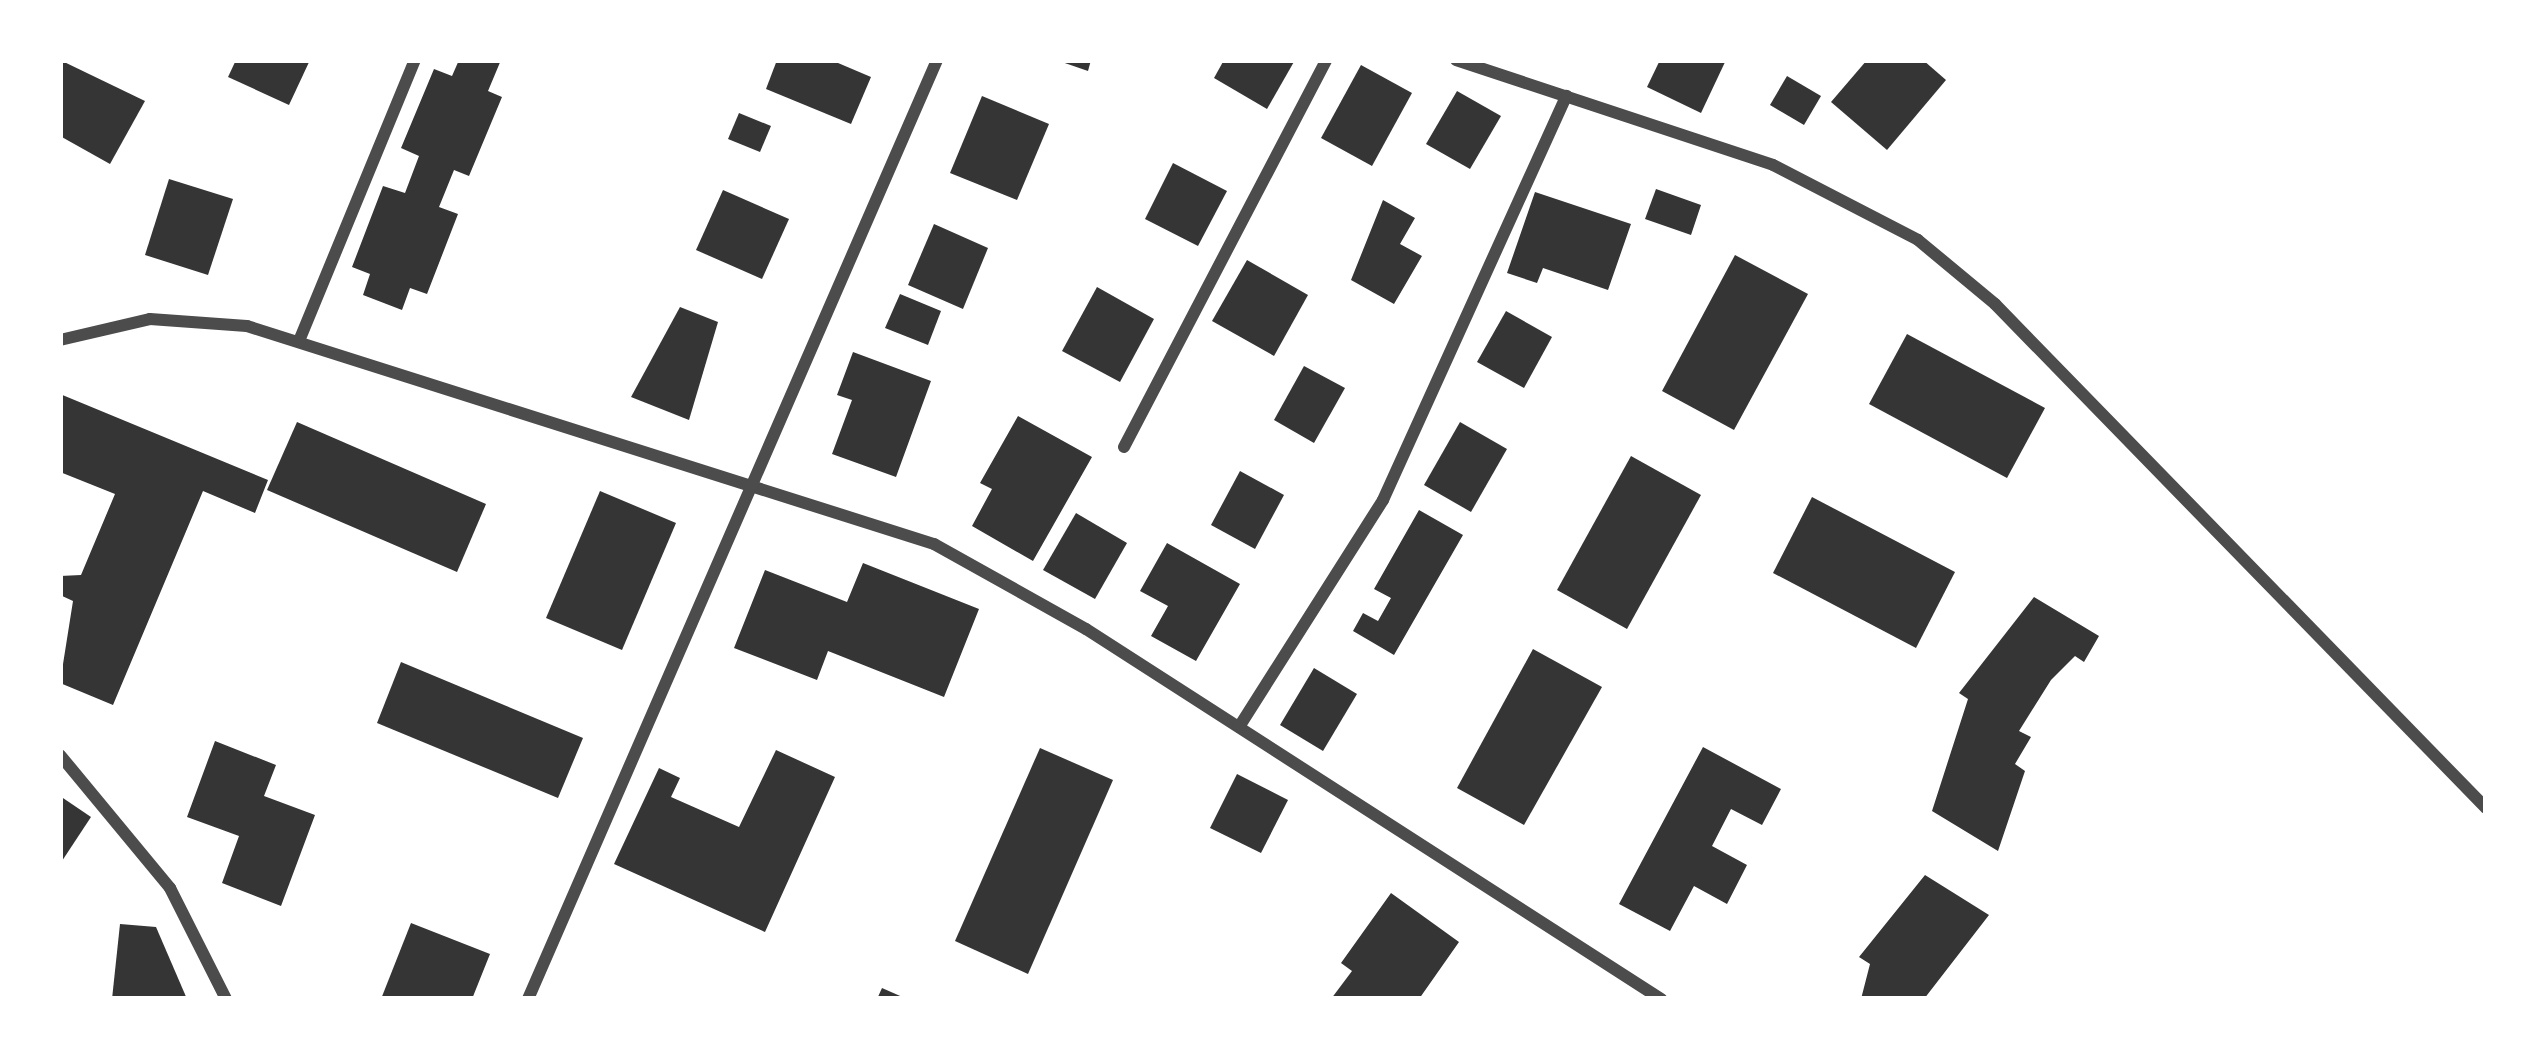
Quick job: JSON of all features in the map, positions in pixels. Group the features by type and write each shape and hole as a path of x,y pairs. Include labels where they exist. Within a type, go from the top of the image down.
{"street":[{"path":"299,341 416,60"},
{"path":"528,999 937,60"},
{"path":"1124,447 1325,60"},
{"path":"1456,60 1773,164 1918,240 1996,304 2486,808"},
{"path":"1239,727 1383,500 1566,96"},
{"path":"60,340 202,317 299,341 934,544 1239,727 1661,999"},
{"path":"60,755 170,889 226,999"}],"building":[{"path":"60,60 145,101 110,164 60,136"},
{"path":"236,60 310,60 289,105 228,77"},
{"path":"459,60 501,60 488,91 502,97 469,176 454,170 439,207 458,214 427,294 410,288 402,310 363,295 370,274 352,267 383,186 405,193 419,156 401,148 434,69 452,76"},
{"path":"777,60 831,60 871,77 851,124 766,89"},
{"path":"1056,60 1091,60 1088,71"},
{"path":"1224,60 1295,60 1267,109 1214,78"},
{"path":"1660,60 1726,60 1701,113 1647,87"},
{"path":"1867,60 1923,60 1946,80 1887,150 1831,102"},
{"path":"1361,65 1412,93 1372,166 1321,138"},
{"path":"1787,76 1821,96 1804,125 1770,105"},
{"path":"1457,91 1501,116 1470,169 1426,144"},
{"path":"982,96 1049,124 1017,200 950,173"},
{"path":"739,113 771,126 760,152 728,139"},
{"path":"1173,163 1227,191 1198,246 1145,219"},
{"path":"169,179 233,199 208,275 145,255"},
{"path":"1656,189 1701,205 1691,235 1645,219"},
{"path":"723,190 789,219 762,279 696,250"},
{"path":"1535,192 1631,224 1608,290 1543,268 1537,283 1507,273"},
{"path":"1383,200 1415,218 1400,244 1422,256 1394,304 1351,280"},
{"path":"934,224 988,248 963,309 908,285"},
{"path":"1735,255 1808,294 1734,430 1662,391"},
{"path":"1247,260 1308,295 1274,356 1212,321"},
{"path":"1097,287 1154,319 1120,382 1062,351"},
{"path":"900,294 941,311 928,345 885,328"},
{"path":"680,307 718,322 689,420 631,397"},
{"path":"1506,311 1552,337 1524,388 1477,362"},
{"path":"1907,334 2045,408 2007,478 1869,404"},
{"path":"853,352 931,381 896,477 832,454 852,400 837,395"},
{"path":"1304,366 1345,388 1314,443 1274,420"},
{"path":"60,394 268,480 255,513 203,491 113,705 60,683 73,601 60,595 60,576 81,575 115,494 60,472"},
{"path":"1018,416 1092,457 1033,561 972,526 992,489 980,483"},
{"path":"297,422 486,504 457,572 267,490"},
{"path":"1460,422 1507,449 1471,512 1424,485"},
{"path":"1631,456 1701,495 1627,629 1557,590"},
{"path":"1240,471 1284,495 1255,549 1211,525"},
{"path":"600,491 676,523 622,650 546,618"},
{"path":"1812,497 1955,572 1916,648 1773,573"},
{"path":"1419,510 1463,535 1394,655 1353,631 1363,613 1378,621 1391,598 1374,589"},
{"path":"1076,513 1127,543 1095,599 1043,570"},
{"path":"1167,543 1240,584 1196,661 1151,636 1168,606 1140,591"},
{"path":"863,563 979,609 944,697 828,651 817,680 734,648 765,570 847,602"},
{"path":"2034,597 2099,636 2084,662 2075,656 2051,680 2019,731 2031,737 2015,764 2025,771 1998,851 1932,811 1968,699 1959,693"},
{"path":"1533,649 1602,687 1524,825 1457,788"},
{"path":"401,662 583,738 558,798 377,723"},
{"path":"1314,668 1357,694 1323,751 1280,725"},
{"path":"215,741 276,765 264,796 315,815 281,906 222,883 239,836 187,817"},
{"path":"1703,747 1781,789 1762,825 1731,809 1712,846 1747,865 1727,904 1694,886 1670,931 1619,904"},
{"path":"1040,748 1113,780 1028,974 955,941"},
{"path":"776,750 835,777 765,932 614,864 659,768 680,778 671,797 739,827"},
{"path":"1237,774 1288,800 1261,853 1210,828"},
{"path":"60,796 91,817 60,864"},
{"path":"1925,875 1989,915 1924,999 1861,999 1870,964 1859,957"},
{"path":"1391,893 1459,942 1419,999 1331,999 1352,971 1341,963"},
{"path":"411,923 490,954 472,999 381,999"},
{"path":"120,924 156,927 187,999 112,999"},
{"path":"882,988 907,999 877,999"}]}
